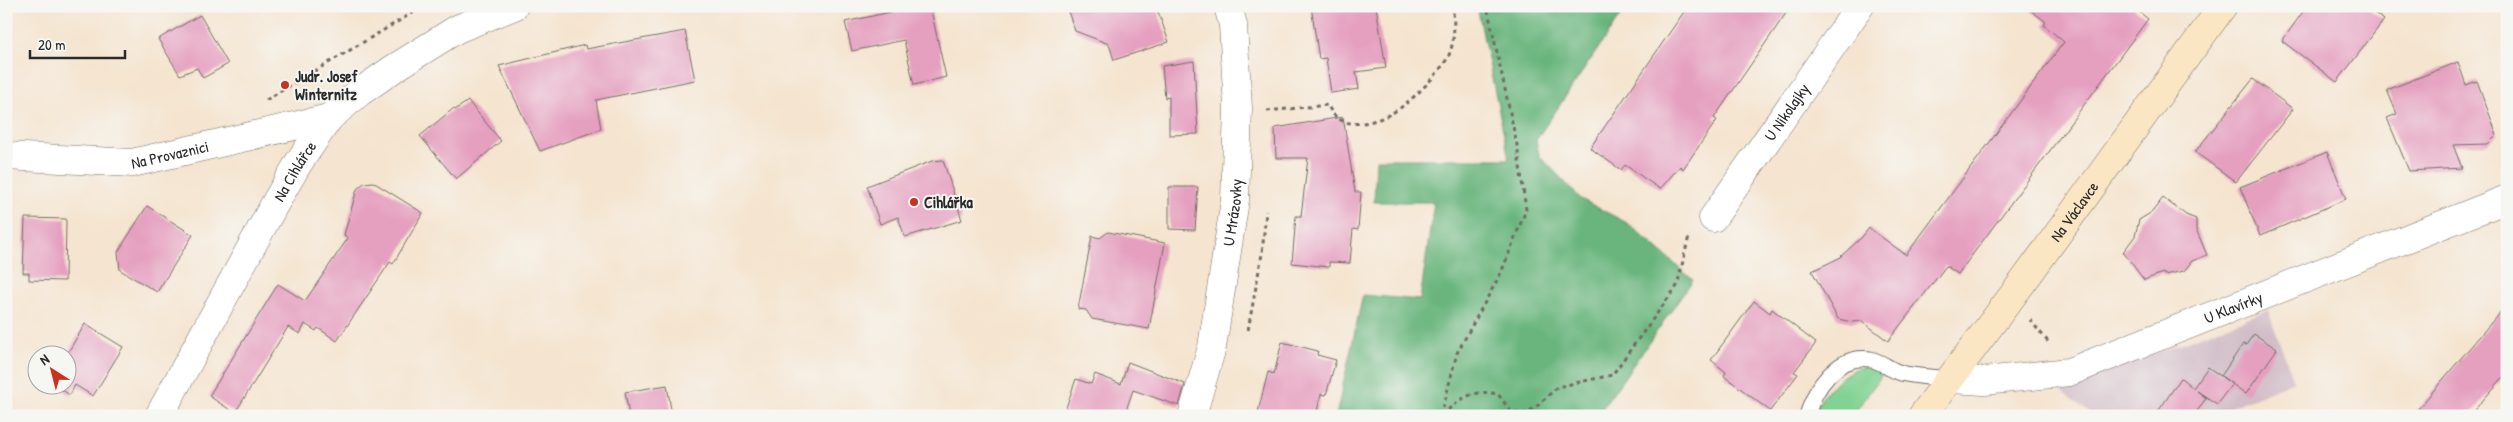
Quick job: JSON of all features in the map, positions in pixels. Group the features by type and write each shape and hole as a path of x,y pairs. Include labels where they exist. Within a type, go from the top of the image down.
{"street":[{"name":"Na Cihlářce","path":"159,416 273,207 299,162 329,118 360,92 393,69 457,29 514,6"},
{"name":"U Mrázovky","path":"1192,416 1212,347 1235,200 1238,108 1233,25 1228,6"},
{"name":"U Nikolajky","path":"1713,218 1860,6"},
{"name":"Na Václavce","path":"1922,416 2223,6"},
{"name":"Na Provaznici","path":"6,156 132,163 329,118"},
{"name":"U Klavírky","path":"1951,379 1984,381 2069,372 2507,199"}],"lane":[{"path":"1807,416 1811,401 1830,374 1842,364 1856,359 1877,361 1900,373 1951,379"}],"path":[{"path":"262,102 424,6"},
{"path":"1267,111 1328,105 1332,114 1346,124 1362,123 1385,116 1404,105 1447,59 1452,43 1452,6"},
{"path":"1441,416 1457,352 1501,273 1526,210 1517,146 1487,6"},
{"path":"1441,416 1462,397 1485,392 1498,394 1510,410 1523,414 1535,408 1557,387 1612,375 1677,286 1692,226 1713,218"}],"shaded area":[{"path":"2268,310 2294,381 2209,416 2094,416 2059,390"}],"green space":[{"path":"1477,6 1627,6 1536,140 1539,155 1581,199 1629,224 1693,280 1597,416 1336,416 1363,295 1420,300 1434,202 1374,202 1376,159 1509,159"},
{"path":"1872,367 1884,372 1852,416 1815,416 1824,395 1836,382 1856,369"}],"building":[{"path":"918,6 930,6 946,77 914,85 904,40 852,51 845,22"},
{"path":"1066,6 1156,6 1169,42 1114,60 1109,44 1075,31"},
{"path":"1311,6 1376,6 1386,68 1356,72 1359,89 1331,93 1326,58 1319,59"},
{"path":"1688,6 1791,6 1714,118 1717,120 1683,169 1680,166 1660,189 1625,165 1621,170 1590,148"},
{"path":"2025,6 2132,6 2148,19 1958,274 1946,266 1888,341 1862,321 1852,322 1838,319 1812,271 1839,258 1869,228 1906,255 2064,42 2044,25 2046,22"},
{"path":"2307,6 2365,6 2384,20 2337,82 2282,41"},
{"path":"200,15 228,64 203,78 197,68 180,75 158,39"},
{"path":"685,31 695,80 596,100 601,129 540,151 499,66 585,45 586,49"},
{"path":"1194,61 1198,134 1169,135 1169,97 1165,98 1162,66"},
{"path":"2458,62 2466,85 2477,81 2497,135 2488,144 2453,145 2462,168 2409,171 2387,118 2397,114 2387,90"},
{"path":"2253,79 2293,109 2236,182 2195,152"},
{"path":"468,101 501,141 456,179 420,136 454,108 455,110"},
{"path":"1343,117 1355,192 1361,192 1358,230 1353,229 1350,263 1329,262 1329,267 1292,263 1296,216 1301,216 1308,158 1276,158 1275,128"},
{"path":"2327,152 2346,199 2260,236 2240,187"},
{"name":"Cihlářka","path":"943,160 962,220 905,237 898,217 880,224 867,186 932,161"},
{"path":"373,182 423,213 393,264 390,262 337,341 318,328 316,331 305,324 300,334 288,327 235,413 209,396 278,284 305,301 348,238 344,235 357,189 364,183"},
{"path":"1169,187 1198,187 1195,230 1169,229"},
{"path":"2163,198 2186,215 2196,219 2196,229 2207,255 2192,261 2184,271 2164,275 2163,273 2144,280 2123,252 2135,236 2139,220 2152,212"},
{"path":"147,206 193,235 157,292 120,270 118,252"},
{"path":"25,218 66,219 65,281 29,280 29,273 23,273"},
{"path":"1108,232 1165,243 1149,329 1092,319 1086,310 1078,309 1092,236 1100,238"},
{"path":"1754,301 1770,313 1772,309 1816,343 1794,372 1798,374 1770,411 1724,376 1726,372 1711,360"},
{"path":"2507,304 2507,373 2469,416 2412,416"},
{"path":"85,324 123,347 93,396 78,387 78,344 73,344"},
{"path":"2254,334 2277,349 2246,394 2221,376 2243,344 2246,345"},
{"path":"1282,342 1318,351 1317,355 1336,360 1326,395 1321,394 1316,416 1257,416 1268,372 1274,374"},
{"path":"1128,362 1185,384 1179,406 1133,390 1124,416 1063,416 1076,379 1091,384 1095,374 1121,384"},
{"path":"2208,367 2232,384 2217,404 2197,391 2206,398 2194,416 2155,416 2181,378 2193,388"},
{"path":"667,385 672,416 629,416 625,392"}],"place":[{"name":"Judr. Josef Winternitz","path":"285,85"},
{"name":"Cihlářka","path":"914,202"}]}
